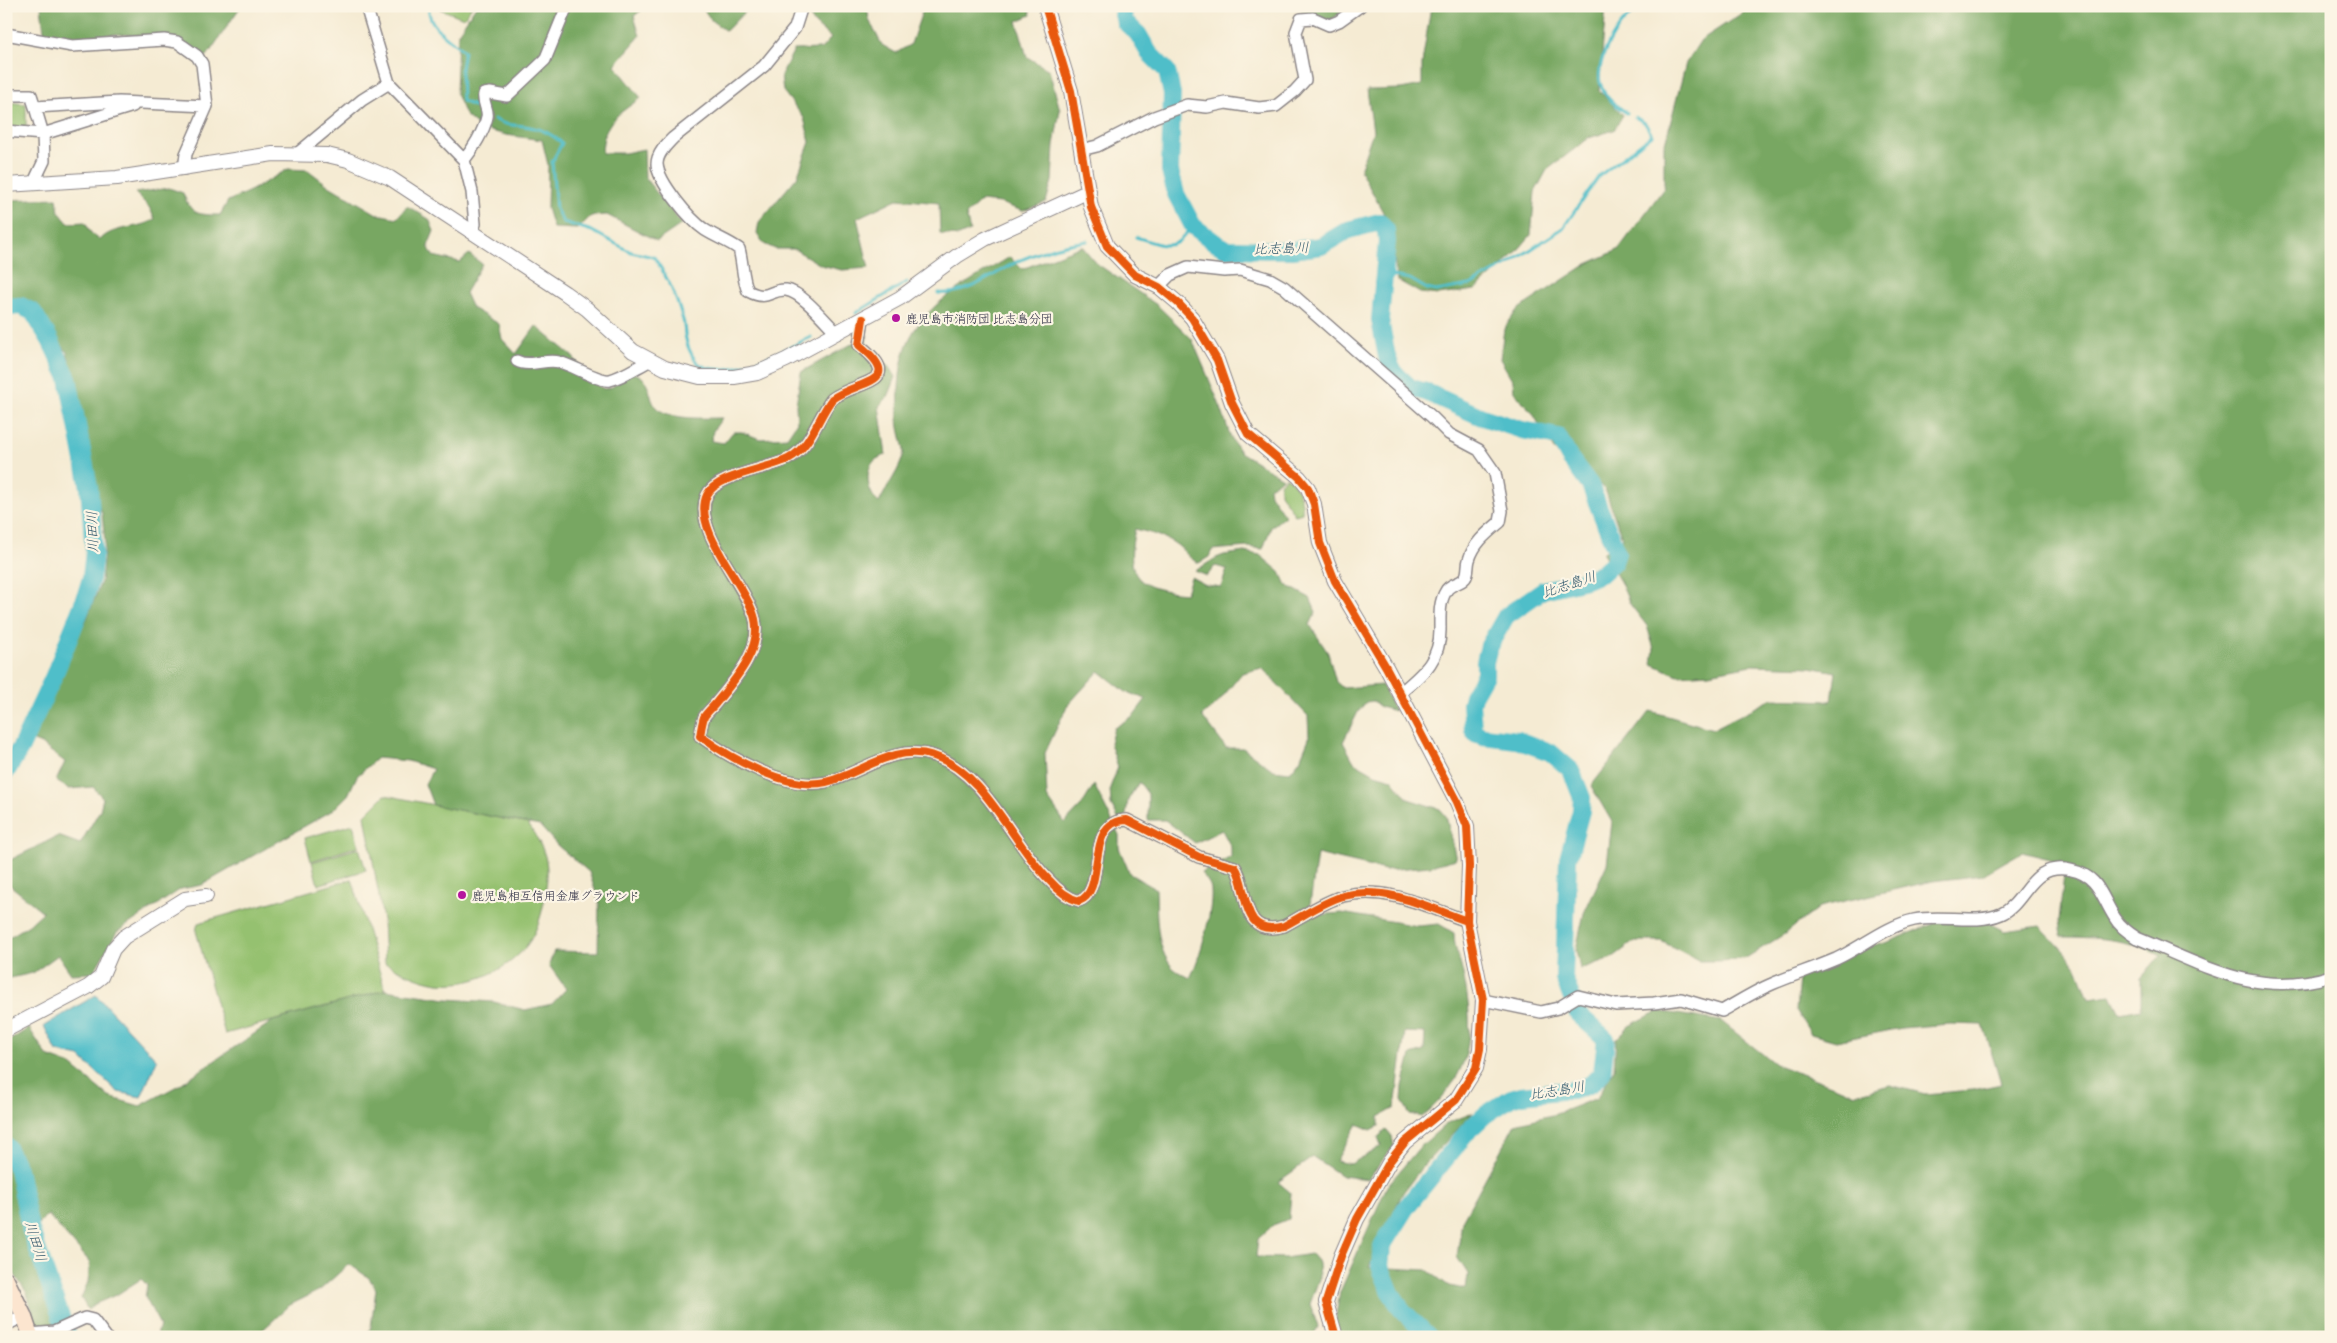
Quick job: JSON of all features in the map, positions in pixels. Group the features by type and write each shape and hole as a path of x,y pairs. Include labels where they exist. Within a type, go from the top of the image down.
{"main road":[{"path":"6,1279 31,1335"}],"street":[{"path":"366,6 390,83 432,129 464,160 472,192 475,224 471,231"},
{"path":"464,160 472,151 488,116 483,99 484,94 490,93 507,96 545,60 567,6"},
{"path":"802,6 794,28 764,66 673,138 663,149 657,162 659,174 690,217 705,230 739,249 743,281 748,291 765,296 785,290 797,293 837,333"},
{"path":"1045,6 1071,91 1093,214 1107,246 1135,275 1158,287 1178,302 1205,338 1217,360 1232,403 1248,434 1300,477 1308,488 1314,504 1320,543 1332,574 1377,651 1457,802 1467,826 1469,866 1467,921 1483,1000 1480,1049 1476,1068 1456,1100 1405,1142 1390,1161 1357,1219 1341,1256 1326,1302 1336,1337"},
{"path":"1082,150 1096,146 1154,117 1187,104 1207,107 1226,103 1260,108 1276,106 1295,91 1305,80 1296,32 1301,19 1313,18 1329,25 1360,6"},
{"path":"6,34 72,46 164,40 177,42 190,50 202,64 207,106 186,154 184,169"},
{"path":"297,154 362,100 390,83"},
{"path":"6,95 31,95 35,107 43,134 44,161 33,184"},
{"path":"35,107 119,102 207,106"},
{"path":"6,131 43,134 140,103"},
{"path":"6,185 117,178 184,169 256,156 327,155 368,167 390,178 587,309 633,351 649,361 679,373 700,377 734,377 772,367 900,298 957,256 985,239 1089,191"},
{"path":"1158,287 1170,275 1188,267 1224,272 1240,270 1270,279 1284,287 1309,307 1449,434 1479,450 1489,462 1495,473 1502,511 1500,522 1483,536 1477,544 1469,561 1466,576 1460,583 1451,586 1446,591 1439,612 1440,630 1437,650 1429,668 1399,694"},
{"path":"863,319 859,346 876,359 880,367 879,373 874,379 839,393 832,399 803,449 787,459 721,482 706,496 705,509 708,529 715,546 747,600 755,620 755,636 750,652 736,678 705,715 700,736 728,755 766,773 803,783 827,782 886,757 906,752 934,756 951,764 967,775 984,795 1028,858 1058,890 1073,900 1079,901 1088,897 1098,848 1109,826 1121,820 1127,820 1199,857 1235,867 1240,875 1245,906 1252,917 1263,926 1277,928 1284,926 1333,900 1366,892 1394,895 1467,921"},
{"path":"517,362 526,364 556,361 575,366 596,377 610,380 649,361"},
{"path":"1483,1000 1541,1012 1558,1008 1578,996 1616,1005 1654,1003 1681,999 1722,1011 1771,984 1836,958 1898,925 1914,920 1982,918 2001,915 2010,909 2038,877 2047,872 2060,869 2072,870 2094,882 2102,891 2115,919 2125,931 2229,976 2268,984 2292,985 2331,976"},
{"path":"6,1030 95,982 101,977 112,949 124,937 185,899 206,896"},
{"path":"6,1325 24,1316"},
{"path":"31,1335 54,1332 85,1318 93,1320 106,1337"}],"green space":[{"path":"41,6 241,6 207,56 199,58 159,37 117,34 45,40"},
{"path":"440,6 472,6 464,18 440,9"},
{"path":"476,6 647,6 634,16 640,36 615,65 641,98 618,115 608,126 602,153 625,153 644,149 645,178 682,224 657,241 607,215 591,216 578,229 553,228 547,208 548,165 542,140 506,135 480,128 465,115 456,94 458,33"},
{"path":"701,6 750,6 726,31 712,21"},
{"path":"803,6 867,6 869,20 882,45 896,53 911,44 924,6 1029,6 1031,15 1017,21 1027,57 1049,70 1060,110 1054,145 1052,181 1046,202 1023,211 1000,203 981,201 966,215 970,231 959,236 940,234 939,203 897,199 857,218 869,268 842,270 821,265 794,249 775,249 764,244 757,233 759,222 797,177 810,142 804,118 783,91 781,75 794,50 821,49 831,38 815,24"},
{"path":"1291,6 1350,6 1330,21"},
{"path":"1431,6 1606,6 1599,90 1623,115 1614,130 1589,138 1547,170 1535,192 1531,235 1513,256 1475,290 1438,295 1420,293 1397,280 1394,257 1384,214 1360,170 1373,131 1367,90 1401,89 1422,85 1422,64"},
{"path":"1753,6 2331,6 2331,1337 1340,1337 1335,1321 1340,1292 1387,1186 1419,1148 1447,1123 1473,1113 1422,1167 1402,1194 1369,1267 1427,1270 1449,1286 1466,1289 1468,1274 1457,1257 1462,1221 1515,1124 1556,1114 1597,1098 1614,1069 1616,1039 1629,1026 1658,1011 1721,1021 1775,1064 1855,1094 1890,1085 1925,1094 1973,1090 2001,1084 1983,1025 1949,1024 1902,1028 1836,1041 1811,1034 1796,1010 1800,968 1888,942 1938,922 1985,921 2004,931 2040,926 2078,969 2089,998 2111,995 2120,1013 2141,1009 2141,977 2161,955 2124,942 2099,938 2061,937 2059,920 2064,875 2050,859 2022,852 1982,875 1933,881 1819,907 1786,933 1746,958 1700,961 1661,941 1635,941 1612,958 1580,969 1576,950 1584,913 1607,864 1612,822 1591,786 1650,711 1713,729 1772,699 1832,701 1836,672 1810,667 1752,665 1709,673 1678,675 1652,664 1654,649 1647,626 1630,604 1621,583 1603,553 1622,538 1605,489 1554,450 1532,412 1514,392 1513,381 1500,359 1504,329 1517,310 1587,264 1618,250 1664,188 1664,147 1686,63 1701,40"},
{"path":"6,102 26,104 26,128 6,126"},
{"path":"288,169 308,170 329,186 377,214 397,218 407,206 429,219 434,231 428,246 433,256 460,262 469,254 482,264 465,293 472,308 499,324 502,339 516,354 536,326 573,357 590,380 604,389 612,387 630,373 643,378 652,401 659,410 681,417 722,418 713,431 711,441 724,443 733,432 742,432 760,439 787,437 797,422 796,405 801,372 868,335 865,346 889,366 896,377 888,397 879,406 886,455 875,460 871,465 868,477 872,494 879,503 900,465 904,452 898,423 899,386 902,362 910,337 920,322 947,296 1010,257 1022,269 1082,246 1096,263 1157,305 1192,339 1221,408 1231,438 1240,452 1283,478 1269,487 1270,494 1285,516 1271,527 1263,549 1248,547 1212,550 1209,557 1199,563 1167,539 1135,529 1132,546 1134,570 1146,584 1170,591 1186,593 1191,577 1206,585 1221,587 1227,569 1215,566 1207,576 1195,571 1216,558 1244,552 1260,555 1280,572 1286,585 1310,598 1316,612 1310,625 1328,653 1336,682 1343,688 1382,685 1395,711 1380,707 1373,701 1366,702 1358,712 1343,742 1354,762 1375,774 1392,779 1408,799 1440,809 1446,816 1456,859 1430,866 1385,870 1317,854 1310,905 1315,915 1342,913 1418,926 1439,924 1454,933 1456,950 1468,1000 1469,1038 1460,1071 1438,1102 1422,1117 1410,1114 1402,1101 1403,1086 1411,1055 1424,1051 1425,1033 1405,1032 1395,1108 1379,1117 1379,1126 1371,1130 1357,1124 1336,1161 1351,1164 1371,1153 1381,1145 1378,1137 1386,1130 1392,1137 1394,1146 1368,1179 1342,1176 1313,1157 1278,1182 1291,1193 1289,1219 1273,1225 1258,1239 1256,1257 1285,1258 1311,1254 1318,1262 1319,1279 1310,1304 1318,1327 1313,1336 365,1337 371,1327 376,1289 369,1278 349,1264 320,1290 290,1305 255,1337 151,1337 157,1335 160,1325 145,1297 147,1285 141,1279 118,1294 95,1304 88,1310 81,1298 88,1282 90,1262 48,1215 26,1234 58,1325 36,1326 27,1293 6,1262 6,1043 29,1028 47,1056 71,1065 109,1097 140,1106 179,1085 273,1021 385,990 447,999 494,1002 525,1010 552,1004 566,989 549,965 554,951 598,952 599,902 589,872 558,846 540,826 433,805 425,784 433,769 408,761 377,758 357,776 348,795 333,810 202,885 181,889 117,932 93,973 71,974 58,955 33,973 6,979 6,939 29,925 43,912 6,882 6,862 58,836 80,844 100,810 103,798 93,787 69,789 56,781 65,762 41,744 27,738 87,618 101,582 105,542 102,513 77,459 78,394 67,352 40,319 15,306 6,305 6,200 57,198 59,212 68,223 85,222 91,233 100,240 112,232 141,225 155,219 149,207 135,193 169,188 183,193 192,210 206,215 220,215 228,201 252,190","holes":["1262,668 1308,716 1309,738 1300,760 1290,772 1273,770 1243,748 1226,748 1202,716 1216,705 1242,673","1099,671 1126,692 1146,699 1133,716 1114,728 1110,743 1118,767 1110,788 1111,805 1124,830 1128,800 1139,782 1148,794 1148,820 1165,820 1195,843 1222,830 1231,847 1231,857 1201,873 1211,888 1210,910 1202,947 1190,978 1173,968 1167,960 1158,930 1156,889 1130,874 1119,848 1119,835 1094,785 1082,805 1065,823 1047,797 1045,753 1067,706"]},
{"path":"1286,477 1293,483 1299,493 1302,513 1295,515 1280,493 1280,484"},
{"name":"鹿児島相互信用金庫グラウンド","path":"385,795 528,824 545,856 547,869 546,885 542,911 536,929 529,942 509,963 482,977 453,983 438,983 424,980 385,963 383,920 365,815"},
{"path":"353,824 359,846 311,861 305,838"},
{"path":"359,848 366,870 318,885 312,862"},
{"path":"352,879 385,990 225,1034 196,931 198,923"}],"water":[{"path":"96,995 157,1060 141,1097 118,1092 80,1057 57,1052 44,1026"}],"waterway":[{"path":"429,6 431,20 435,26 464,51 461,69 462,101 481,109"},
{"name":"比志島川","path":"1121,6 1125,22 1138,34 1149,53 1167,71 1172,94 1170,171 1176,194 1193,226 1227,249 1292,250 1321,246 1348,230 1380,222 1386,230 1387,241 1380,320 1387,357 1392,369 1411,388 1426,392 1482,417 1522,430 1558,437 1569,457 1590,485 1617,553 1614,562 1602,573 1586,580 1543,590 1506,616 1489,646 1485,662 1485,675 1473,696 1471,704 1475,733 1483,736 1517,740 1550,752 1571,770 1582,798 1581,811 1568,859 1564,978 1578,1014 1606,1039 1602,1073 1591,1084 1579,1089 1521,1095 1511,1098 1485,1115 1469,1130 1407,1206 1382,1246 1380,1266 1391,1293 1402,1310 1429,1337"},
{"path":"1627,113 1607,97 1600,82 1600,72 1602,61 1612,38 1627,18 1644,6"},
{"path":"1384,283 1393,276 1410,279 1427,289 1436,291 1470,285 1509,264 1563,228 1599,176 1652,135 1645,123 1635,117"},
{"path":"494,119 507,124 539,129 562,143 552,162 556,209 563,222 592,231 631,252 654,257 675,295 684,322 685,337 692,355 698,363 709,368 739,367 771,356 811,337"},
{"path":"1136,237 1161,245 1172,245 1180,240 1193,226"},
{"path":"938,293 961,291 982,282 1013,264 1046,250 1087,241"},
{"path":"856,313 907,282"},
{"name":"川田川","path":"6,307 21,306 33,312 50,340 68,378 89,487 94,552 91,578 84,601 53,678 21,747 6,772"},
{"name":"川田川","path":"6,1146 18,1169 30,1228 68,1337"}],"cycle path":[{"path":"1045,6 1071,91 1091,207 1107,246 1135,275 1159,287 1192,318 1217,360 1232,403 1248,434 1299,477 1308,488 1314,504 1320,543 1335,581 1386,667 1457,802 1467,826 1469,866 1467,921 1483,1000 1480,1049 1476,1068 1456,1100 1405,1142 1390,1161 1357,1219 1341,1256 1326,1302 1336,1337"},
{"path":"863,319 859,345 873,358 879,367 879,374 864,384 832,399 808,440 796,454 779,463 731,477 712,488 707,495 704,509 713,541 750,605 755,619 756,631 754,642 745,664 731,685 704,717 700,736 727,754 760,771 794,782 811,784 840,778 878,761 905,753 934,756 952,765 969,777 997,810 1036,865 1055,887 1070,898 1079,901 1088,895 1093,884 1100,843 1105,831 1113,823 1127,820 1199,857 1235,867 1252,918 1259,925 1269,928 1284,926 1321,905 1343,896 1359,893 1391,895 1422,904 1467,921"}],"place":[{"name":"鹿児島市消防団 比志島分団","path":"896,318"},
{"name":"鹿児島相互信用金庫グラウンド","path":"462,895"}]}
